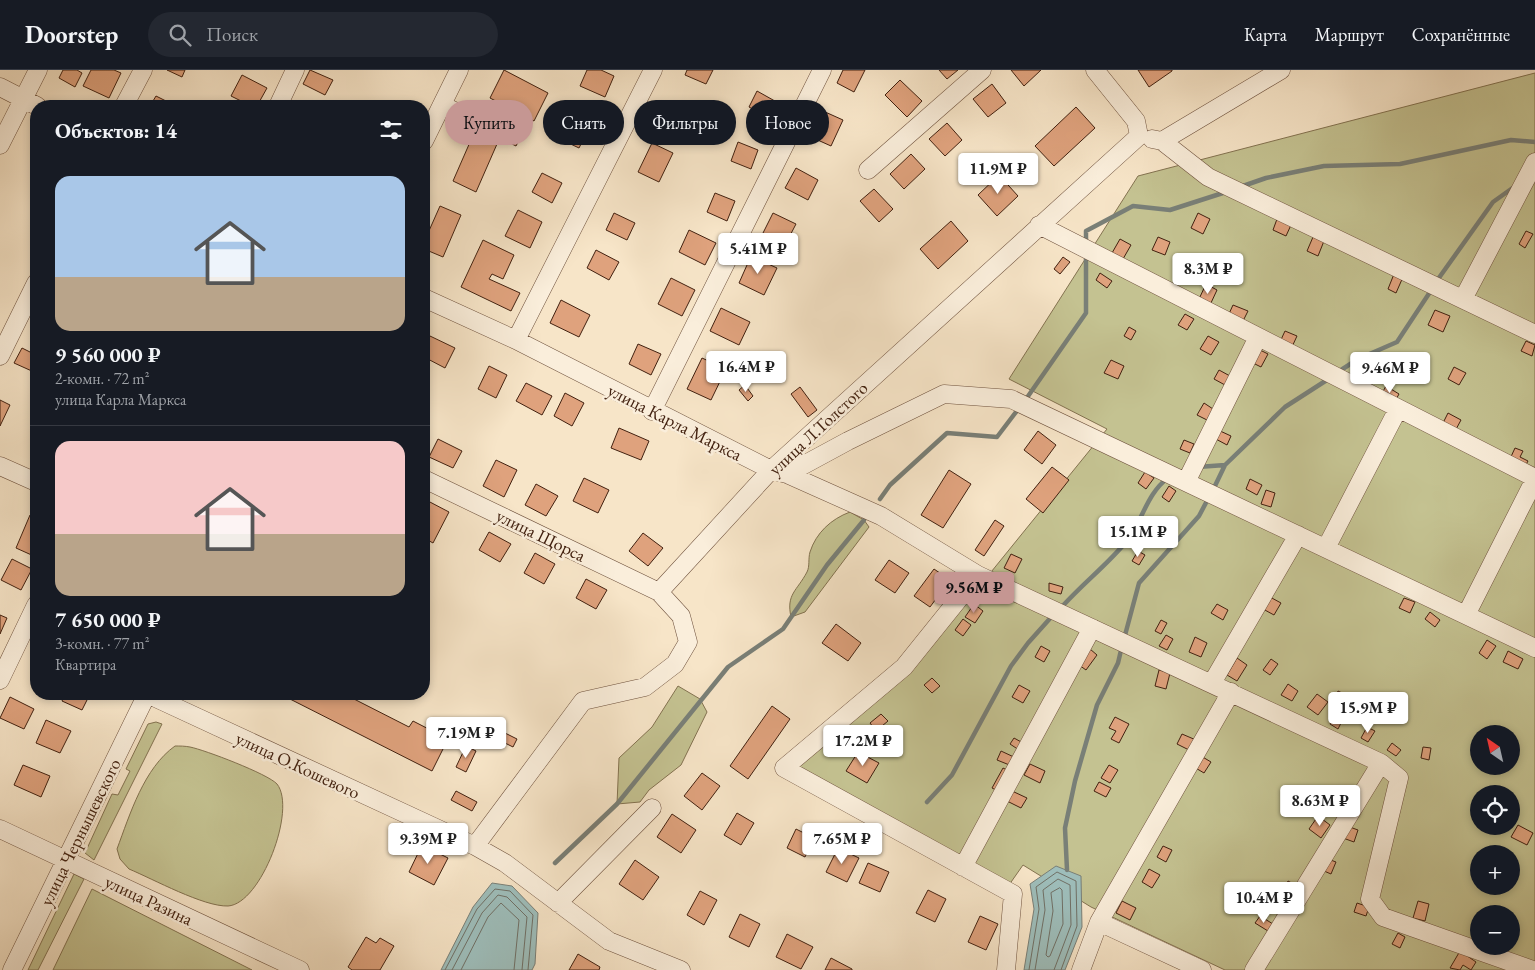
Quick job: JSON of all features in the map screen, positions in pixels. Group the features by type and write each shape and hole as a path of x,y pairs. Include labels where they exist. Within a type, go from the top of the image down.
{"street":[{"path":"31,100 38,70"},
{"path":"127,100 143,70"},
{"path":"281,100 295,70"},
{"path":"430,129 459,70"},
{"path":"516,340 653,70"},
{"path":"652,411 822,70"},
{"path":"868,170 982,70"},
{"path":"1095,70 1136,121 1139,136 1162,141 1208,177 1535,334"},
{"path":"1162,141 1281,70"},
{"path":"0,87 30,103 0,145"},
{"name":"улица Л.Толстого","path":"659,592 779,472 1039,226 1139,136"},
{"path":"1463,299 1535,162"},
{"path":"1039,226 1535,479 1466,615"},
{"path":"0,356 30,295"},
{"name":"улица Карла Маркса","path":"430,301 516,340 652,411 779,472 881,516 978,575 1381,763 1399,778 1370,899 1383,916 1533,970"},
{"path":"1186,482 1258,337"},
{"path":"779,472 944,394 1011,399 1535,648"},
{"path":"1326,548 1398,409"},
{"path":"0,466 30,479"},
{"name":"улица Щорса","path":"430,481 659,592"},
{"path":"1212,683 1298,536"},
{"path":"978,575 904,667 784,768 1014,894 1006,970"},
{"path":"474,846 583,701 645,687 676,664 688,642 680,616 659,592"},
{"path":"0,680 30,618"},
{"path":"962,867 1092,628"},
{"path":"1081,970 1099,922 1231,692"},
{"name":"улица Чернышевского","path":"12,970 144,700"},
{"name":"улица О.Кошевого","path":"160,700 474,846 505,863 609,941 681,970"},
{"path":"1254,970 1381,763"},
{"path":"558,903 652,808"},
{"name":"улица Разина","path":"0,829 300,970"},
{"path":"1099,922 1202,970"},
{"path":"1533,970 1535,963"}],"shaded area":[{"path":"1535,73 1535,970 1225,970 1091,907 1023,865 1009,885 798,767 910,672 1107,429 1009,379 1138,176"},
{"path":"850,512 864,520 869,527 805,612 791,617 791,598 807,572 810,552 816,539 825,527"},
{"path":"678,686 700,699 707,712 681,765 649,790 640,802 617,804 619,758 652,727"},
{"path":"156,722 162,724 94,860 85,853 112,794 118,795 130,771 126,769 148,724"},
{"path":"175,746 198,749 262,774 277,784 282,796 279,833 263,873 252,890 240,901 228,906 206,902 178,892 129,869 120,859 117,849 139,793 155,766"},
{"path":"74,874 84,879 38,970 28,970"},
{"path":"92,889 252,970 53,970"}],"water":[{"path":"1056,866 1081,876 1082,927 1065,970 1024,970 1034,909 1030,884"},
{"path":"492,883 512,886 538,913 535,964 532,970 441,970 473,907"}],"building":[{"path":"63,70 77,70 82,73 75,87 59,78"},
{"path":"91,70 114,70 121,73 109,98 83,86"},
{"path":"167,70 185,70 182,77"},
{"path":"310,70 333,80 325,95 303,84"},
{"path":"504,70 548,93 534,121 533,100 494,100 490,98"},
{"path":"587,70 601,70 614,76 605,97 580,86"},
{"path":"687,70 713,70 706,84 685,75"},
{"path":"843,70 865,70 854,92 837,83"},
{"path":"939,70 958,70 947,79"},
{"path":"1011,70 1041,70 1024,86"},
{"path":"1138,70 1172,70 1172,71 1149,87"},
{"path":"242,75 267,88 260,100 239,100 231,96"},
{"path":"900,80 922,101 907,117 885,95"},
{"path":"992,84 1006,103 988,117 973,99"},
{"path":"757,91 773,100 752,100"},
{"path":"156,96 164,100 154,100"},
{"path":"1076,107 1095,128 1054,166 1035,146"},
{"path":"829,114 843,120 831,146 829,145"},
{"path":"947,123 962,140 945,156 929,139"},
{"path":"738,142 758,150 751,169 731,161"},
{"path":"469,145 497,145 476,192 453,181"},
{"path":"651,145 656,145 673,153 659,182 638,172"},
{"path":"911,154 925,169 904,189 890,174"},
{"path":"796,168 818,180 808,200 785,188"},
{"path":"542,173 562,183 552,203 532,192"},
{"path":"999,175 1018,196 997,216 978,195"},
{"path":"874,189 893,209 879,222 860,201"},
{"path":"715,193 735,201 727,221 707,212"},
{"path":"440,206 461,215 443,257 430,252 430,228"},
{"path":"518,210 542,222 530,248 505,236"},
{"path":"614,213 635,223 627,240 606,230"},
{"path":"773,213 796,224 785,245 762,235"},
{"path":"1198,213 1210,219 1203,234 1191,228"},
{"path":"1277,219 1291,225 1286,236 1273,230"},
{"path":"951,221 968,241 938,269 920,249"},
{"path":"689,230 716,243 705,265 679,252"},
{"path":"1526,231 1533,234 1525,248 1519,244"},
{"path":"1158,237 1170,242 1165,255 1152,250"},
{"path":"1313,237 1324,241 1318,256 1307,251"},
{"path":"1120,239 1131,245 1123,259 1112,253"},
{"path":"483,240 514,255 503,279 492,274 489,279 520,293 511,311 461,287"},
{"path":"596,250 619,262 609,280 587,268"},
{"path":"751,256 777,268 764,295 739,283"},
{"path":"1063,257 1070,262 1060,274 1054,269"},
{"path":"1100,273 1112,281 1107,288 1096,280"},
{"path":"1394,274 1403,277 1396,293 1388,289"},
{"path":"671,278 695,290 682,316 658,304"},
{"path":"1206,284 1217,290 1210,305 1199,299"},
{"path":"561,300 590,315 579,337 550,323"},
{"path":"1233,305 1248,311 1242,323 1228,316"},
{"path":"721,308 750,322 739,345 710,331"},
{"path":"1435,310 1450,316 1443,332 1428,325"},
{"path":"1185,314 1194,319 1187,330 1178,325"},
{"path":"1129,327 1136,331 1131,340 1124,336"},
{"path":"1285,331 1297,336 1291,349 1279,344"},
{"path":"430,336 455,348 445,368 430,360"},
{"path":"1208,336 1219,342 1211,355 1200,349"},
{"path":"1526,341 1535,345 1532,356 1521,351"},
{"path":"638,344 661,354 651,375 629,364"},
{"path":"22,348 30,352 30,370 14,363"},
{"path":"1258,349 1268,354 1261,367 1251,362"},
{"path":"702,358 726,369 711,400 687,389"},
{"path":"1111,360 1124,366 1118,379 1104,373"},
{"path":"489,366 507,375 496,398 478,389"},
{"path":"1454,367 1466,373 1459,385 1448,379"},
{"path":"1219,370 1230,376 1225,385 1214,379"},
{"path":"526,383 552,396 542,415 516,401"},
{"path":"745,385 753,396 748,401 739,390"},
{"path":"1386,386 1399,394 1394,403 1381,395"},
{"path":"800,387 817,410 808,417 791,394"},
{"path":"565,393 584,403 572,426 554,416"},
{"path":"0,400 10,405 0,426"},
{"path":"1204,403 1213,409 1207,420 1197,415"},
{"path":"1448,413 1461,420 1454,433 1441,427"},
{"path":"619,428 649,441 641,460 611,448"},
{"path":"1218,430 1231,436 1227,445 1214,438"},
{"path":"1038,431 1056,445 1042,464 1024,450"},
{"path":"438,439 462,451 453,468 430,457"},
{"path":"1184,440 1194,444 1190,453 1180,449"},
{"path":"1515,448 1523,451 1520,457 1528,461 1524,468 1509,461"},
{"path":"496,460 517,470 504,497 483,486"},
{"path":"1052,467 1069,480 1043,513 1026,499"},
{"path":"949,470 971,484 943,528 921,515"},
{"path":"1145,472 1154,478 1146,489 1138,483"},
{"path":"584,478 609,490 598,513 573,501"},
{"path":"1250,479 1262,485 1257,495 1246,489"},
{"path":"536,484 558,496 546,516 525,505"},
{"path":"1169,486 1176,491 1169,502 1162,497"},
{"path":"1266,490 1275,493 1271,507 1261,504"},
{"path":"430,502 449,512 433,543 430,541"},
{"path":"30,515 30,554 16,548"},
{"path":"995,520 1004,526 984,556 975,550"},
{"path":"489,532 511,544 500,562 479,550"},
{"path":"643,533 663,548 648,566 629,551"},
{"path":"1138,551 1145,555 1139,565 1132,561"},
{"path":"535,553 555,564 544,584 524,573"},
{"path":"1011,554 1022,559 1015,573 1004,568"},
{"path":"12,559 30,568 30,573 21,590 1,580"},
{"path":"889,560 909,573 895,593 875,580"},
{"path":"934,569 950,580 930,607 914,596"},
{"path":"586,579 607,590 596,609 576,598"},
{"path":"1049,583 1063,587 1061,594 1049,591"},
{"path":"1270,597 1281,603 1274,615 1263,609"},
{"path":"1404,598 1415,602 1410,613 1399,608"},
{"path":"974,604 983,611 975,623 965,617"},
{"path":"1217,604 1228,610 1223,620 1211,613"},
{"path":"1430,612 1440,620 1435,627 1425,619"},
{"path":"0,615 7,618 0,634"},
{"path":"963,619 971,625 963,636 955,630"},
{"path":"1161,620 1167,623 1161,634 1155,631"},
{"path":"836,624 861,643 848,661 822,643"},
{"path":"1166,635 1173,639 1167,650 1159,646"},
{"path":"1195,637 1207,643 1201,657 1189,652"},
{"path":"1487,640 1496,646 1487,659 1479,653"},
{"path":"1041,646 1050,651 1044,662 1035,657"},
{"path":"1090,649 1097,655 1086,670 1079,665"},
{"path":"1508,651 1523,659 1518,669 1503,662"},
{"path":"1237,658 1247,665 1237,681 1227,675"},
{"path":"1271,659 1278,664 1270,675 1263,670"},
{"path":"1159,670 1170,673 1166,689 1155,686"},
{"path":"932,678 940,686 932,693 924,685"},
{"path":"1288,684 1298,691 1292,701 1281,695"},
{"path":"1019,685 1030,691 1023,703 1012,697"},
{"path":"1338,691 1346,695 1339,711 1331,708"},
{"path":"1317,694 1328,702 1318,715 1307,707"},
{"path":"10,697 34,709 24,729 0,718"},
{"path":"62,700 87,700 82,710"},
{"path":"292,700 356,700 409,727 413,721 448,739 432,771"},
{"path":"772,706 790,719 748,779 730,766"},
{"path":"881,714 888,721 876,731 870,723"},
{"path":"1335,715 1343,719 1338,729 1330,724"},
{"path":"1115,717 1129,724 1119,743 1111,739 1116,731 1109,728"},
{"path":"46,720 71,731 60,753 36,743"},
{"path":"1367,727 1375,731 1368,742 1361,738"},
{"path":"505,733 517,739 513,747 501,741"},
{"path":"1182,734 1196,740 1191,751 1177,744"},
{"path":"1014,738 1023,743 1019,750 1010,744"},
{"path":"1392,743 1401,750 1396,756 1387,750"},
{"path":"466,746 476,751 466,772 456,767"},
{"path":"1423,747 1431,748 1429,760 1421,758"},
{"path":"1001,751 1016,758 1012,766 997,760"},
{"path":"858,752 879,763 867,783 846,771"},
{"path":"1201,756 1211,762 1204,773 1194,767"},
{"path":"1030,764 1045,771 1040,783 1024,775"},
{"path":"23,765 50,776 41,797 14,785"},
{"path":"1109,765 1118,770 1110,783 1101,778"},
{"path":"1003,768 1011,772 1000,792 992,788"},
{"path":"702,773 720,786 702,810 684,796"},
{"path":"1099,782 1111,788 1106,797 1094,791"},
{"path":"456,791 477,802 472,811 451,800"},
{"path":"1012,791 1027,798 1021,808 1007,801"},
{"path":"1336,791 1347,796 1343,808 1331,803"},
{"path":"737,813 754,823 741,845 724,835"},
{"path":"672,814 696,830 681,853 657,837"},
{"path":"1318,816 1330,825 1321,838 1309,829"},
{"path":"1347,826 1358,830 1354,842 1343,838"},
{"path":"1520,826 1533,833 1527,845 1511,837 1512,835 1520,835"},
{"path":"796,829 814,838 805,857 787,848"},
{"path":"422,845 448,858 434,885 409,872"},
{"path":"1163,846 1172,850 1166,862 1157,857"},
{"path":"838,848 859,858 847,882 826,872"},
{"path":"1328,859 1336,862 1331,874 1324,871"},
{"path":"635,860 659,877 643,900 619,884"},
{"path":"868,863 889,872 880,892 859,883"},
{"path":"1149,869 1160,875 1152,888 1142,882"},
{"path":"1288,881 1297,886 1290,898 1282,893"},
{"path":"928,890 946,899 935,922 916,913"},
{"path":"700,891 717,900 704,925 687,915"},
{"path":"1122,901 1136,908 1130,920 1116,913"},
{"path":"1277,901 1286,907 1280,916 1271,910"},
{"path":"1418,901 1429,904 1425,921 1413,918"},
{"path":"1357,903 1369,907 1366,916 1354,912"},
{"path":"740,914 760,924 749,947 729,937"},
{"path":"980,916 998,924 986,950 968,942"},
{"path":"1260,916 1273,924 1268,931 1255,923"},
{"path":"1398,933 1405,937 1400,948 1392,944"},
{"path":"787,934 813,947 801,969 776,957"},
{"path":"366,937 376,943 380,938 394,946 380,970 352,970 348,967"},
{"path":"1460,951 1476,962 1471,970 1463,965 1460,970 1450,968"},
{"path":"578,954 600,967 599,970 569,970"},
{"path":"831,958 852,969 852,970 825,970"}],"waterway":[{"path":"1240,187 1266,178 1324,166 1400,164 1511,140 1535,142"},
{"path":"1436,282 1493,202 1514,187"},
{"path":"1086,244 1086,231 1133,206 1170,210 1226,192"},
{"path":"1024,402 1086,313 1086,254"},
{"path":"1338,372 1358,359 1397,342 1432,289"},
{"path":"1213,490 1225,465 1285,407 1330,378"},
{"path":"880,499 890,485 947,433 997,437 1019,408"},
{"path":"1198,467 1225,465"},
{"path":"1060,609 1126,542 1155,492 1168,478"},
{"path":"1124,639 1139,583 1199,516 1209,497"},
{"path":"555,863 617,804 728,667 783,629 827,565 864,520"},
{"path":"927,802 952,775 1011,666 1028,643 1054,614"},
{"path":"1067,870 1065,828 1075,781 1097,705 1118,663 1122,646"}]}
